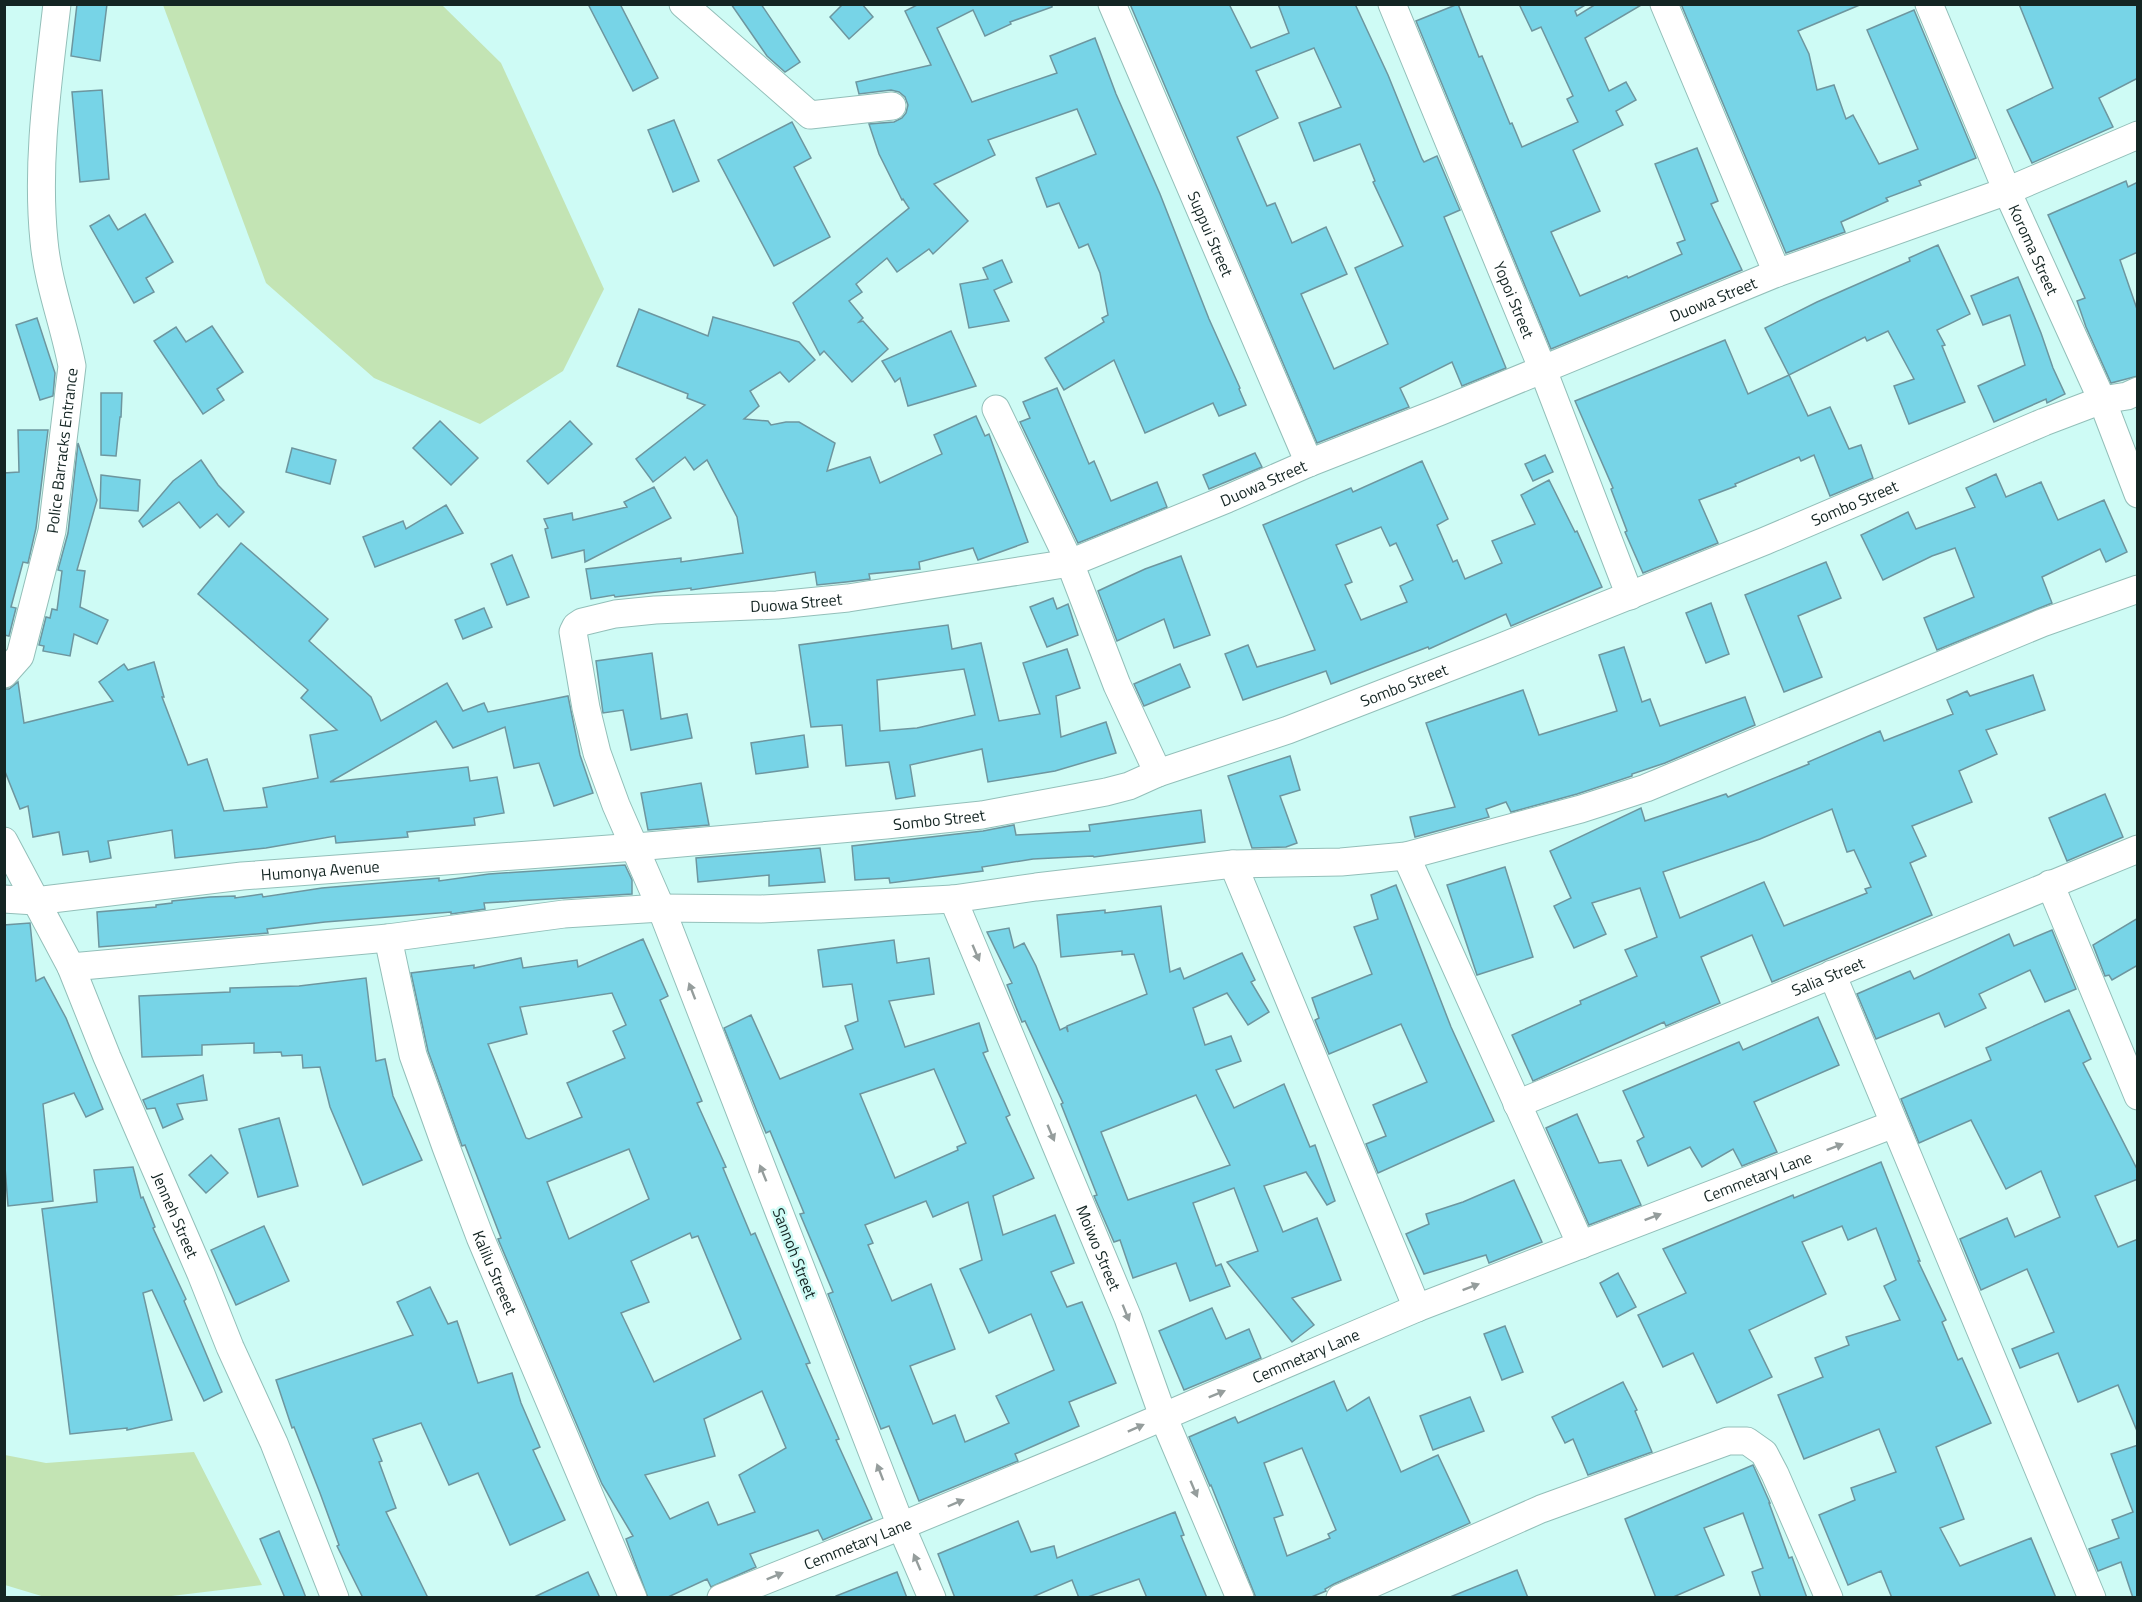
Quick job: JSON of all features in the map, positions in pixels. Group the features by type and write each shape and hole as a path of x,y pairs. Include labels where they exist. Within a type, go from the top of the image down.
{"street":[{"name":"Police Barracks Entrance","path":"4,674 20,656 52,531 72,366 68,345 58,316 44,243 41,182 48,84 57,4"},
{"path":"683,4 810,115 892,106"},
{"name":"Suppui Street","path":"1112,4 1309,463"},
{"name":"Yopoi Street","path":"1392,4 1543,370 1630,596"},
{"path":"1664,4 1777,273"},
{"name":"Koroma Street","path":"1929,4 2007,191 2102,400 2138,494"},
{"name":"Duowa Street","path":"636,847 616,805 601,763 586,708 573,632 582,622 615,614 655,610 777,605 848,598 1070,563 1309,463 1543,370 1777,273 2007,191 2138,135"},
{"name":"Sombo Street","path":"636,847 982,815 1129,786 1158,773 1288,730 1630,596 1825,516 2044,422 2102,400 2127,396 2138,391"},
{"path":"996,409 1070,563 1117,685 1158,773"},
{"path":"71,967 388,938 564,914 661,908 761,909 953,899 1233,864 1341,862 1406,856 1581,809 1646,788 2042,622 2138,589"},
{"name":"Jenneh Street","path":"4,841 71,967 230,1347 274,1443 334,1598"},
{"name":"Humonya Avenue","path":"4,899 35,901 242,876 636,847"},
{"name":"Sannoh Street","path":"636,847 901,1526 932,1598"},
{"name":"Salia Street","path":"1517,1104 2138,849"},
{"path":"1406,856 1581,1245"},
{"path":"1233,864 1417,1308"},
{"path":"2050,884 2138,1095"},
{"name":"Moiwo Street","path":"953,899 1128,1318 1163,1416 1240,1598"},
{"name":"Kalilu Streeet","path":"388,938 412,1054 446,1147 480,1238 633,1598"},
{"path":"1832,974 2092,1598"},
{"name":"Cemmetary Lane","path":"721,1598 1090,1448 1417,1308 1894,1124"},
{"path":"1340,1598 1541,1509 1728,1441 1747,1441 1764,1453 1775,1474 1829,1598"}],"green space":[{"path":"163,5 442,5 501,63 604,289 563,371 480,424 374,378 266,283"},
{"path":"194,1452 262,1585 155,1598 48,1598 5,1585 5,1455 46,1463"}],"building":[{"path":"77,4 107,4 100,61 71,56"},
{"path":"588,4 620,4 658,78 633,91"},
{"path":"731,4 761,4 800,62 785,72 767,56"},
{"path":"843,4 862,4 873,17 849,39 830,17"},
{"path":"919,4 1052,4 1052,7 1010,22 1011,24 985,36 973,10 937,28 972,102 1057,73 1050,56 1095,38 1116,94 1160,194 1209,319 1246,405 1219,416 1213,403 1145,433 1114,360 1064,390 1045,358 1104,322 1102,318 1108,315 1100,273 1088,244 1079,248 1059,203 1047,207 1036,178 1096,154 1077,109 988,140 995,155 934,184 968,221 933,254 929,249 897,272 887,258 856,284 862,292 849,301 863,318 859,322 863,321 888,349 852,382 824,351 820,355 793,303 909,208 902,200 879,154 869,124 894,122 902,118 908,105 905,97 891,90 859,94 856,82 931,65 905,11"},
{"path":"1130,4 1229,4 1251,48 1289,33 1278,4 1355,4 1388,75 1422,159 1424,162 1437,156 1460,210 1444,217 1506,368 1462,386 1452,362 1400,388 1409,407 1317,443","holes":["1314,48 1341,107 1299,123 1314,161 1360,144 1375,181 1373,182 1403,246 1355,268 1388,344 1334,369 1301,294 1347,274 1326,227 1292,243 1275,203 1267,206 1237,137 1278,118 1256,71"]},
{"path":"1458,4 1479,57 1482,56 1522,147 1578,122 1567,99 1573,96 1541,27 1532,31 1519,4 1587,4 1575,11 1577,16 1596,4 1643,4 1585,38 1609,91 1626,82 1636,100 1616,111 1623,125 1573,150 1600,211 1551,232 1580,296 1682,254 1677,243 1685,240 1655,164 1697,148 1718,201 1711,204 1742,270 1551,349 1416,21"},
{"path":"1681,4 1862,4 1798,31 1809,54 1817,90 1834,85 1846,119 1853,115 1879,164 1918,149 1867,30 1914,10 1976,158 1919,181 1921,185 1886,198 1888,201 1841,222 1845,232 1786,253"},
{"path":"2019,4 2138,4 2138,78 2099,98 2113,127 2032,163 2007,110 2053,88"},
{"path":"102,90 109,179 80,182 72,92"},
{"path":"674,120 699,181 673,192 648,130"},
{"path":"792,122 811,158 794,167 830,237 774,266 718,160"},
{"path":"2126,181 2128,187 2138,182 2138,252 2120,260 2138,312 2138,376 2111,383 2077,301 2085,298 2048,215"},
{"path":"145,214 173,262 146,278 154,292 134,303 90,226 109,215 118,230"},
{"path":"1938,245 1970,314 1937,330 1945,345 1942,346 1965,402 1909,424 1894,386 1914,379 1888,331 1867,341 1865,337 1789,375 1765,328 1910,261 1909,258"},
{"path":"1002,260 1012,282 994,290 1009,321 969,328 960,284 988,279 983,268"},
{"path":"2018,277 2065,394 2047,403 2046,399 1994,422 1978,386 2025,365 2010,315 1983,325 1971,296"},
{"path":"639,309 708,336 713,317 799,342 815,360 789,382 780,372 750,391 759,406 744,419 768,421 771,425 799,422 835,443 827,471 870,457 880,483 942,454 934,435 976,416 985,436 989,434 1028,542 978,560 973,548 919,562 920,569 869,574 870,579 817,585 815,572 691,590 691,588 591,599 586,569 681,558 681,562 743,553 737,517 707,460 694,470 685,457 653,482 636,459 705,405 687,398 688,394 617,366"},
{"path":"37,318 55,373 53,396 40,400 16,325"},
{"path":"212,326 243,372 217,389 224,400 203,414 154,341 176,327 186,342"},
{"path":"951,331 976,386 908,406 900,378 895,382 882,361"},
{"path":"1725,340 1748,394 1789,375 1808,416 1830,407 1849,449 1861,445 1873,478 1830,496 1814,455 1801,461 1799,457 1699,500 1718,543 1643,573 1625,532 1627,531 1611,489 1613,488 1575,401"},
{"path":"1057,388 1089,464 1094,461 1111,501 1157,482 1167,507 1078,543 1020,422 1030,418 1023,402"},
{"path":"101,393 122,393 116,456 101,455"},
{"path":"440,421 478,458 451,485 413,448"},
{"path":"570,421 592,444 548,484 527,461"},
{"path":"18,430 48,430 36,528 28,563 23,562 11,607 16,608 9,636 4,635 4,473 19,472"},
{"path":"78,443 97,500 77,570 85,571 80,607 108,620 97,644 74,634 70,656 43,651 44,646 39,645 46,617 50,618 52,609 57,610 62,571 58,570 68,533"},
{"path":"292,448 336,460 330,484 286,472"},
{"path":"1255,453 1262,467 1209,489 1203,475"},
{"path":"1545,455 1553,472 1533,481 1525,464"},
{"path":"201,460 218,485 244,512 229,527 217,514 200,528 179,502 143,527 139,521 173,481"},
{"path":"1422,461 1448,519 1437,525 1453,562 1457,560 1465,579 1502,563 1492,541 1535,524 1521,495 1549,480 1575,532 1577,531 1602,587 1511,626 1506,614 1429,649 1428,647 1331,684 1326,671 1243,700 1225,654 1248,645 1257,667 1315,650 1263,525 1351,488 1353,492","holes":["1381,527 1390,546 1396,543 1413,580 1400,586 1407,602 1361,620 1345,585 1352,582 1336,545"]},
{"path":"1996,474 2006,497 2041,482 2058,520 2104,500 2127,552 2106,562 2100,549 2042,577 2052,603 1937,650 1924,618 1974,597 1955,548 1932,556 1883,580 1861,535 1908,512 1916,529 1975,507 1966,488"},
{"path":"101,475 140,480 138,511 100,508"},
{"path":"654,487 671,518 585,562 584,550 552,558 545,529 548,528 544,519 572,513 573,520 627,507 624,502"},
{"path":"446,505 463,533 375,567 363,537 403,521 406,529"},
{"path":"241,543 328,619 309,641 371,697 381,721 447,683 463,711 484,703 488,712 568,696 580,755 593,793 554,806 539,763 514,768 505,727 453,748 436,721 330,782 468,767 470,781 497,777 504,813 474,818 475,825 407,832 408,837 336,843 335,836 266,848 175,858 172,830 108,841 111,858 90,862 88,851 63,855 59,832 33,837 28,806 20,809 4,769 4,689 9,689 18,682 24,723 113,701 99,682 124,664 128,670 154,662 164,697 162,697 188,765 207,759 224,811 267,807 263,788 318,778 310,735 337,730 301,698 308,690 198,594"},
{"path":"512,555 529,597 507,605 491,564"},
{"path":"1181,556 1210,635 1174,648 1164,619 1117,641 1098,591 1145,569"},
{"path":"1826,562 1841,598 1798,616 1822,677 1784,692 1745,595"},
{"path":"1053,598 1057,609 1068,604 1078,635 1047,647 1030,607"},
{"path":"1711,603 1729,654 1706,663 1686,613"},
{"path":"484,608 492,627 463,639 455,620"},
{"path":"948,625 952,649 981,643 999,721 1040,714 1023,663 1067,649 1080,688 1056,696 1061,737 1106,722 1116,753 1055,771 988,782 982,749 910,765 915,796 896,799 889,762 846,766 842,725 811,727 799,645","holes":["964,669 975,715 917,728 880,731 877,680"]},
{"path":"1624,647 1642,702 1650,699 1660,726 1745,697 1755,725 1665,763 1632,774 1632,776 1511,812 1506,802 1486,809 1489,817 1415,837 1410,817 1455,807 1426,723 1523,690 1539,735 1617,711 1599,655"},
{"path":"652,653 661,719 687,714 692,738 631,750 623,710 603,713 596,661"},
{"path":"1180,664 1190,687 1144,706 1134,684"},
{"path":"2033,675 2045,710 1986,730 1997,754 1959,771 1972,802 1912,826 1926,856 1910,863 1932,915 1772,982 1752,935 1701,957 1720,1003 1666,1026 1664,1022 1533,1081 1512,1035 1637,976 1625,950 1657,937 1640,888 1592,903 1606,934 1574,948 1554,906 1571,898 1550,851 1641,808 1645,821 1726,794 1728,797 1809,764 1808,762 1880,731 1884,741 1953,714 1947,700 1967,691 1970,696","holes":["1832,809 1847,852 1854,850 1871,887 1865,889 1867,893 1784,926 1764,882 1680,918 1663,872 1760,839"]},
{"path":"804,735 808,767 756,774 751,743"},
{"path":"1290,756 1300,790 1280,796 1297,843 1286,847 1252,848 1228,776"},
{"path":"701,783 709,825 648,830 641,793"},
{"path":"2105,794 2123,837 2067,861 2049,818"},
{"path":"1201,810 1205,842 1094,857 1033,859 982,867 983,871 890,883 889,878 855,880 852,846 983,831 1014,825 1016,835 1090,831 1089,825"},
{"path":"820,848 825,882 769,886 769,875 698,882 696,858"},
{"path":"625,865 632,880 632,894 484,903 485,909 451,914 451,912 325,922 267,929 268,933 99,947 97,912 156,907 156,905 172,903 172,901 210,897 235,896 235,898 262,894 263,897 322,888 439,878 439,881 489,874"},
{"path":"1505,867 1533,957 1477,975 1447,885"},
{"path":"1396,885 1451,1027 1494,1121 1378,1173 1366,1144 1386,1136 1373,1105 1427,1082 1401,1024 1329,1054 1315,1020 1319,1018 1312,998 1372,974 1354,927 1378,919 1371,895"},
{"path":"1161,906 1170,972 1180,968 1184,979 1242,953 1255,980 1251,982 1269,1012 1248,1025 1227,993 1193,1008 1205,1045 1231,1036 1241,1061 1216,1070 1234,1108 1284,1084 1310,1147 1315,1145 1335,1201 1327,1205 1306,1172 1264,1186 1283,1232 1317,1218 1341,1280 1292,1298 1314,1325 1292,1342 1227,1262 1258,1251 1234,1188 1193,1203 1216,1266 1221,1264 1230,1286 1190,1301 1176,1263 1133,1278 1120,1240 1114,1242 1094,1196 1097,1195 1061,1104 1063,1103 1025,1021 1022,1022 1007,985 1012,983 987,932 1009,928 1014,948 1024,943 1036,966 1060,1030 1066,1027 1068,1032 1067,1026 1147,994 1134,954 1122,955 1122,951 1061,957 1057,915 1105,910 1105,913","holes":["1196,1095 1230,1165 1128,1200 1101,1132"]},
{"path":"2138,918 2138,965 2112,980 2109,975 2105,976 2093,945"},
{"path":"30,923 36,981 44,977 66,1018 103,1109 86,1117 74,1093 43,1104 53,1201 8,1206 4,1154 4,925"},
{"path":"2052,930 2076,989 2045,1002 2030,970 1979,994 1986,1008 1945,1027 1939,1013 1876,1039 1857,994 1910,971 1914,979 2009,934 2014,946"},
{"path":"643,939 668,996 660,1000 702,1101 697,1103 726,1167 723,1168 751,1235 755,1233 810,1363 806,1364 839,1439 836,1440 872,1519 823,1540 818,1530 750,1554 756,1567 711,1587 707,1579 666,1598 648,1598 626,1539 633,1536 602,1484 498,1239 501,1238 465,1145 462,1146 428,1051 411,973 474,965 474,968 521,958 523,968 577,960 578,967","holes":["612,993 626,1025 613,1031 625,1058 567,1083 582,1117 529,1139 526,1138 488,1044 527,1034 520,1007","629,1149 649,1199 569,1239 547,1182","690,1233 692,1238 698,1236 741,1339 654,1382 621,1313 649,1302 631,1261","762,1391 786,1448 739,1475 755,1512 718,1525 708,1502 670,1519 645,1475 715,1456 704,1419"]},
{"path":"894,940 897,963 929,958 934,994 889,1001 905,1047 979,1023 988,1051 983,1053 1010,1115 1006,1117 1034,1178 993,1196 1003,1235 1055,1215 1074,1263 1051,1272 1067,1307 1082,1302 1116,1383 1069,1402 1079,1426 1015,1454 1018,1461 919,1501 889,1426 881,1429 828,1294 833,1292 800,1214 804,1213 770,1131 766,1133 724,1028 751,1015 780,1079 853,1049 845,1026 858,1021 852,984 823,987 818,950","holes":["934,1069 966,1143 957,1147 958,1150 895,1178 860,1094","926,1201 933,1217 968,1202 982,1260 960,1269 989,1333 1031,1314 1054,1370 996,1396 1009,1423 965,1442 955,1415 933,1424 910,1366 955,1349 931,1284 892,1301 868,1245 873,1243 865,1225"]},
{"path":"366,978 376,1061 385,1059 393,1096 422,1160 363,1185 330,1107 320,1067 303,1068 302,1055 282,1056 281,1052 254,1053 254,1043 202,1045 202,1055 142,1057 139,996 230,992 230,988 299,986"},
{"path":"2069,1010 2091,1059 2083,1063 2138,1171 2138,1179 2095,1196 2118,1247 2138,1239 2137,1431 2118,1385 2078,1402 2058,1353 2020,1368 2012,1349 2054,1332 2027,1269 1981,1290 1960,1239 2007,1218 2015,1237 2060,1217 2041,1171 2006,1189 1971,1120 1919,1143 1901,1099 1991,1060 1986,1048"},
{"path":"1818,1017 1839,1065 1754,1102 1777,1152 1742,1166 1733,1149 1702,1167 1690,1147 1648,1166 1637,1141 1644,1137 1623,1091 1739,1042 1743,1050"},
{"path":"203,1075 207,1100 177,1104 183,1119 163,1128 155,1108 147,1109 143,1100"},
{"path":"1577,1114 1599,1163 1621,1160 1641,1205 1589,1225 1546,1128"},
{"path":"279,1118 298,1186 258,1197 239,1129"},
{"path":"211,1155 228,1173 206,1193 189,1175"},
{"path":"1881,1162 1920,1261 1918,1261 1946,1320 1942,1322 1958,1360 1962,1358 1991,1423 1936,1447 1964,1519 1940,1528 1960,1566 2031,1538 2056,1598 1892,1598 1881,1571 1848,1585 1819,1515 1855,1500 1851,1488 1896,1472 1879,1429 1804,1459 1778,1395 1823,1377 1815,1358 1849,1345 1846,1337 1900,1320 1884,1286 1896,1280 1876,1228 1848,1240 1842,1226 1802,1242 1826,1294 1749,1330 1772,1377 1717,1403 1693,1353 1663,1367 1638,1315 1686,1293 1663,1249 1793,1195 1794,1198"},
{"path":"133,1167 141,1198 143,1197 155,1227 153,1228 186,1299 184,1301 222,1392 204,1401 152,1290 143,1293 172,1420 127,1430 127,1428 70,1434 42,1209 97,1202 94,1170"},
{"path":"1514,1180 1542,1242 1489,1263 1486,1255 1424,1274 1406,1234 1429,1224 1426,1214 1463,1202"},
{"path":"264,1226 289,1281 236,1305 211,1250"},
{"path":"1618,1273 1636,1307 1617,1317 1600,1283"},
{"path":"430,1287 448,1324 457,1321 478,1383 512,1373 521,1403 540,1447 533,1450 565,1520 510,1545 478,1473 449,1485 421,1423 373,1439 396,1508 386,1512 428,1598 363,1598 337,1546 339,1545 320,1493 294,1427 292,1428 276,1380 413,1335 397,1302"},
{"path":"1212,1308 1226,1339 1249,1329 1261,1358 1184,1390 1159,1331"},
{"path":"1505,1326 1523,1372 1502,1380 1484,1334"},
{"path":"1334,1381 1347,1411 1369,1397 1401,1472 1438,1455 1470,1523 1334,1584 1325,1589 1326,1591 1309,1598 1256,1598 1211,1485 1189,1437 1235,1417 1238,1423","holes":["1302,1448 1336,1530 1328,1534 1330,1538 1287,1556 1274,1518 1283,1515 1264,1463"]},
{"path":"1623,1382 1637,1410 1635,1411 1652,1452 1588,1475 1573,1439 1565,1443 1552,1417"},
{"path":"1470,1397 1484,1431 1433,1450 1420,1416"},
{"path":"2138,1445 2138,1598 2133,1598 2121,1562 2098,1571 2089,1549 2119,1538 2112,1520 2133,1512 2111,1454"},
{"path":"1753,1465 1807,1598 1761,1598 1752,1572 1763,1568 1743,1513 1704,1528 1724,1575 1671,1598 1656,1598 1625,1519"},
{"path":"1175,1512 1184,1535 1181,1536 1207,1598 1147,1598 1139,1579 1085,1598 1079,1598 1072,1580 1030,1598 955,1598 938,1554 1018,1521 1031,1552 1054,1546 1057,1558"},
{"path":"279,1531 306,1598 285,1598 260,1539"},
{"path":"1517,1570 1528,1598 1450,1597"},
{"path":"588,1572 600,1598 532,1598"},
{"path":"897,1572 907,1598 836,1598 836,1596"}]}
